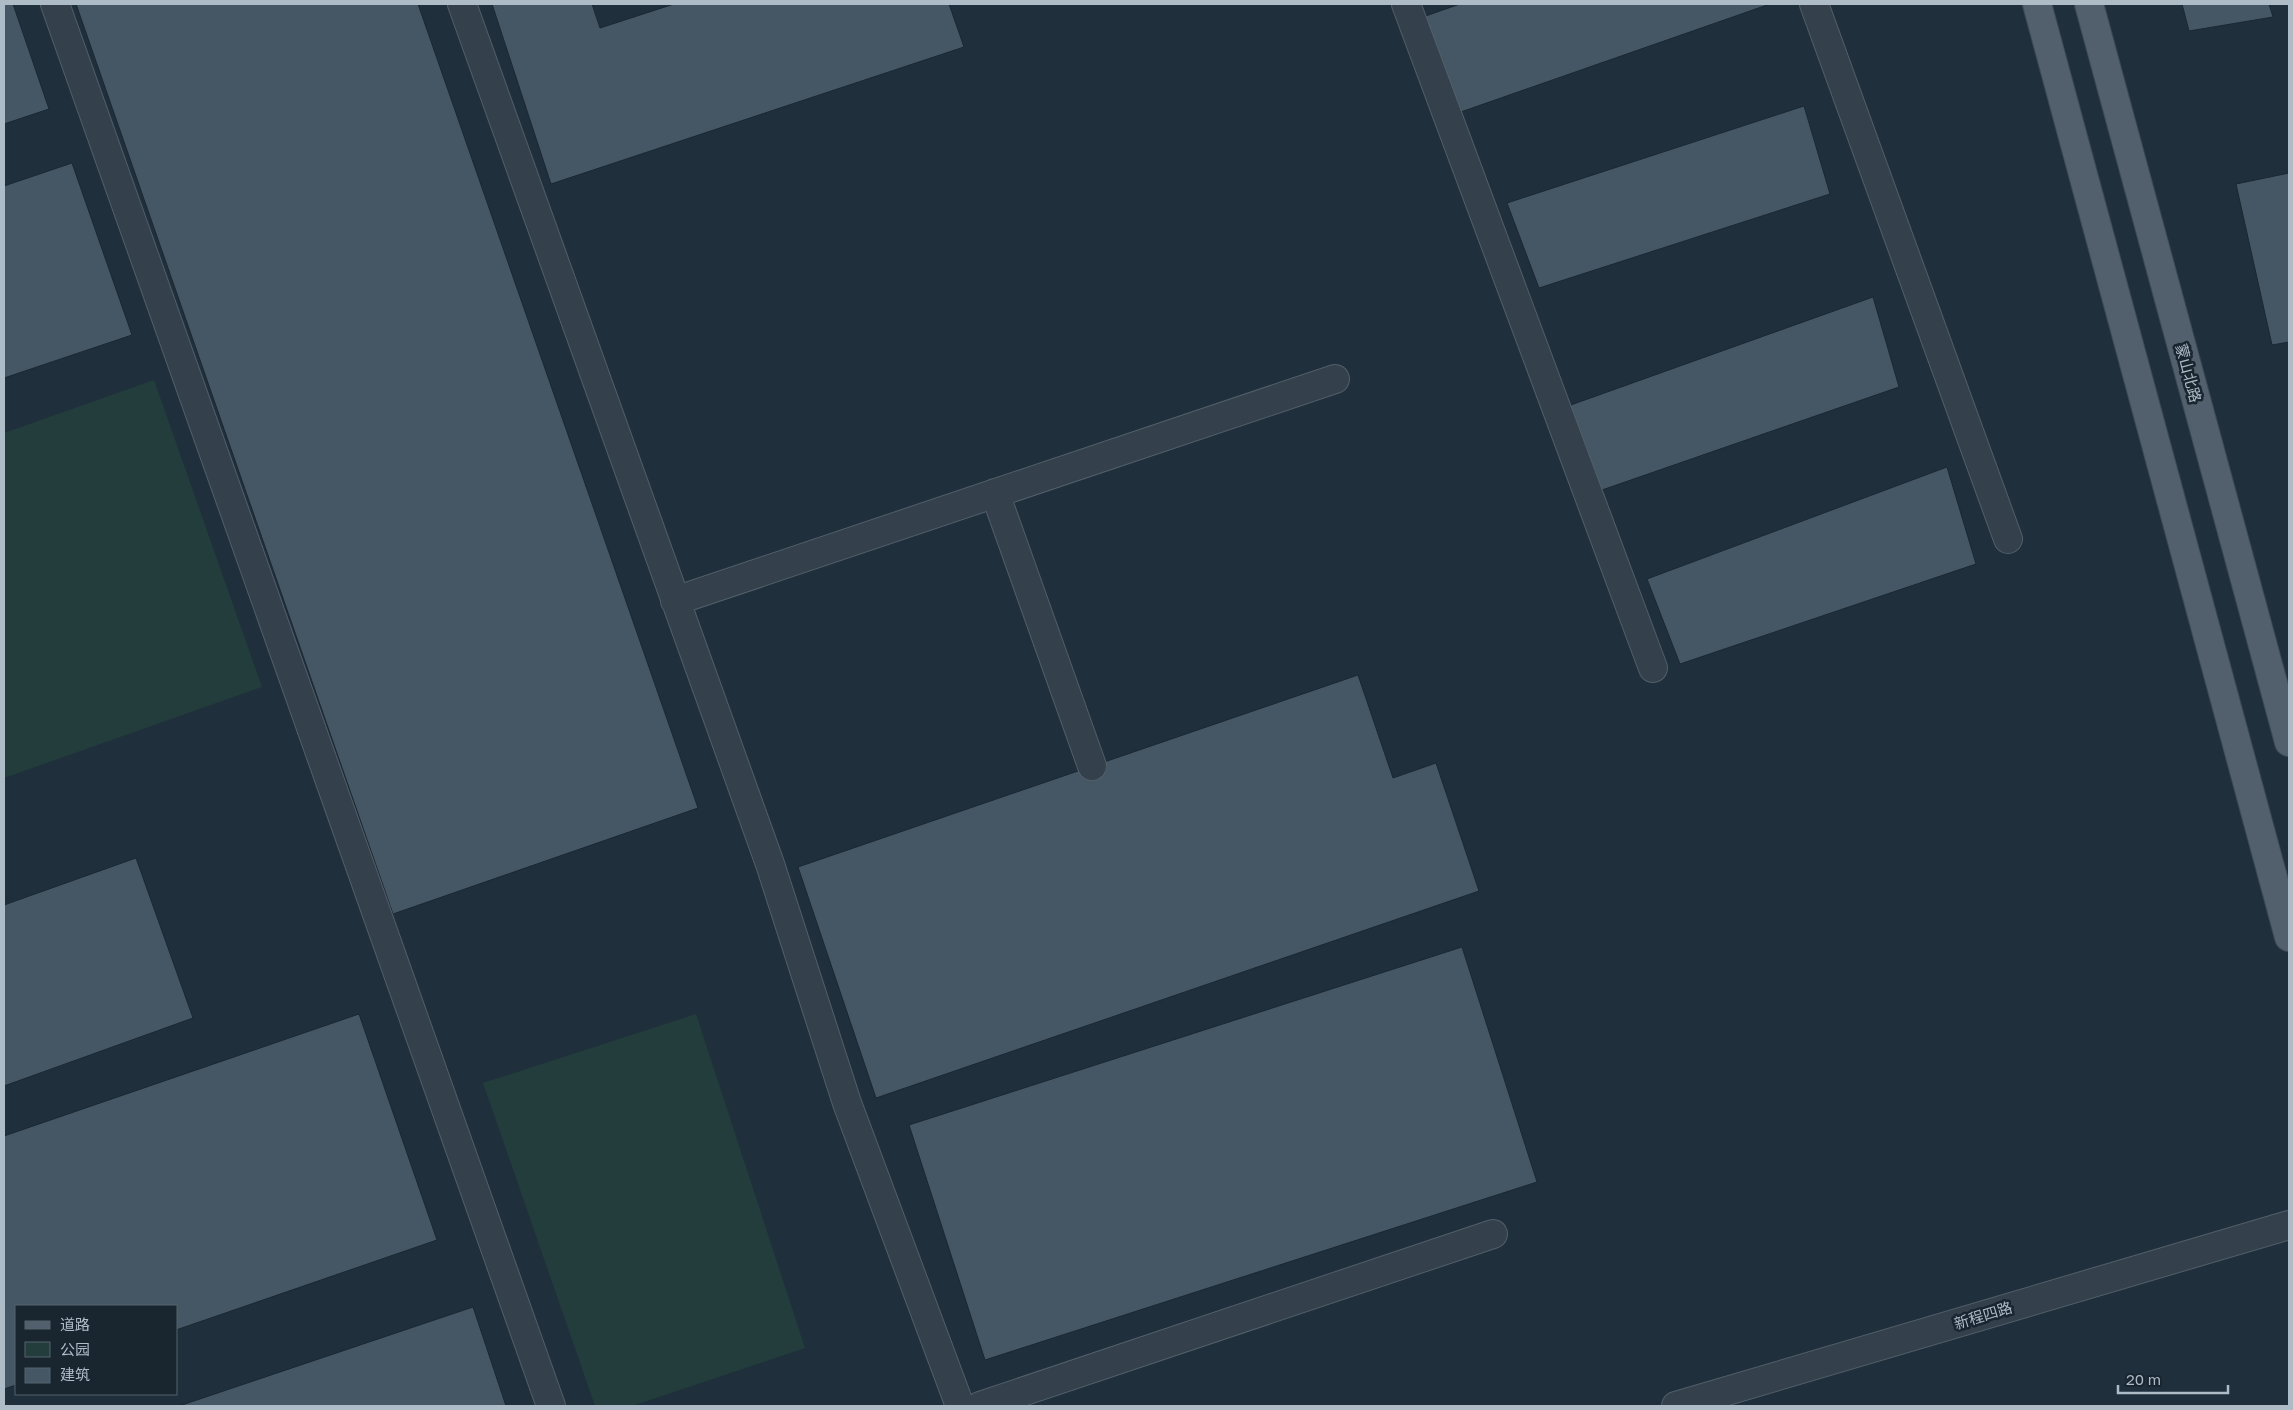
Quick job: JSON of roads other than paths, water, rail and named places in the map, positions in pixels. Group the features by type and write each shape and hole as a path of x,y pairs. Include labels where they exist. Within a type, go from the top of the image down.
{"main road":[{"path":"2037,4 2289,937"},
{"name":"蒙山北路","path":"2089,4 2289,742"}],"street":[{"path":"55,4 551,1406"},
{"path":"462,4 770,864 847,1103 960,1406"},
{"path":"1406,4 1653,668"},
{"path":"1814,4 2008,539"},
{"path":"675,601 1335,379"},
{"path":"996,493 1092,766"},
{"name":"新程四路","path":"1676,1406 2289,1225"},
{"path":"980,1406 1493,1234"}]}
